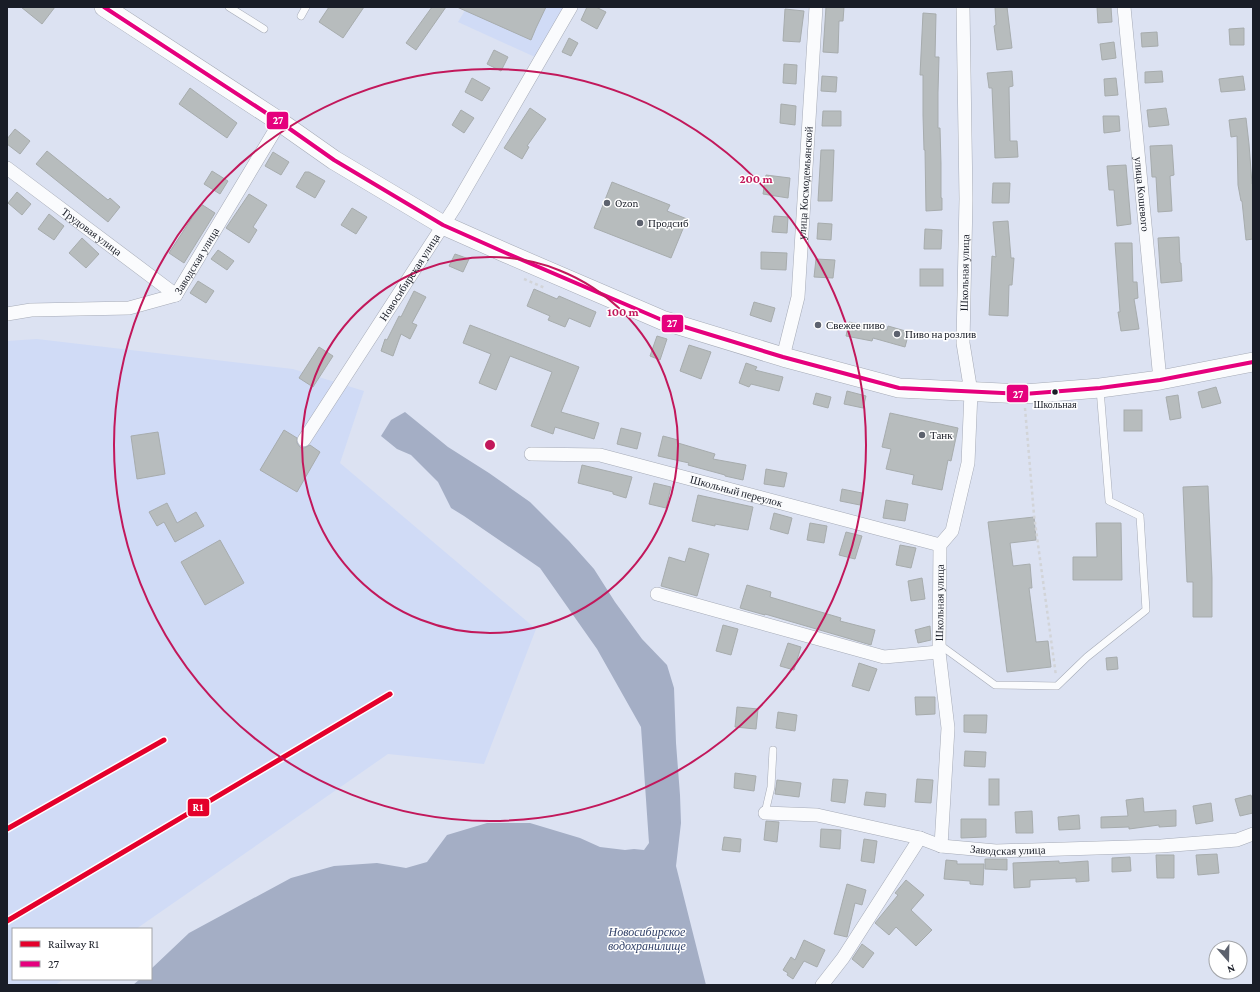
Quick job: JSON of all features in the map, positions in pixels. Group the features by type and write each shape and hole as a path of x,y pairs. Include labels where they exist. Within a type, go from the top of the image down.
{"main road":[{"path":"104,7 280,122 334,160 444,225 506,254 662,320 783,357 899,388 1024,394 1100,388 1160,380 1253,362"}],"street":[{"name":"Новосибирская улица","path":"304,440 444,225 571,7"},
{"name":"улица Космодемьянской","path":"783,357 798,297 816,7"},
{"name":"Школьная улица","path":"941,846 948,728 940,649 940,545 952,531 968,463 971,392 963,343 966,199 963,7"},
{"name":"улица Кошевого","path":"1124,7 1160,380"},
{"name":"Заводская улица","path":"7,314 31,310 129,308 176,295 280,122"},
{"name":"Трудовая улица","path":"7,168 176,295"},
{"name":"Школьный переулок","path":"531,454 600,455 940,545"},
{"name":"Школьная улица","path":"657,594 884,657 940,649"},
{"name":"Заводская улица","path":"765,813 817,815 920,838 941,846 996,851 1161,846 1237,840 1253,834"},
{"path":"822,985 844,958 920,838"}],"lane":[{"path":"229,7 264,29"},
{"path":"301,16 306,7"},
{"path":"940,649 995,685 1057,686 1087,657 1146,610 1140,516 1108,501 1100,388"},
{"path":"765,813 771,787 773,750"}],"path":[{"path":"1024,394 1034,515 1057,686"}],"shaded area":[{"path":"467,7 575,7 546,62 458,22"},
{"path":"37,339 293,369 364,391 340,463 536,629 484,764 388,754 137,928 12,928 12,980 62,980 55,985 7,985 7,341"}],"water":[{"name":"Новосибирское водохранилище","path":"405,412 448,447 489,473 530,502 569,541 594,569 615,602 642,639 667,665 674,688 680,795 681,823 676,866 706,985 133,985 139,980 152,980 152,968 189,933 291,878 334,866 377,863 406,868 427,862 447,835 487,823 530,823 580,838 600,847 625,850 644,850 649,843 641,727 597,649 540,568 451,508 438,482 411,455 397,449 381,436 391,420"}],"building":[{"path":"21,7 55,7 42,24"},
{"path":"329,7 364,7 343,38 319,22"},
{"path":"432,7 446,7 416,50 406,43"},
{"path":"457,7 546,7 531,40"},
{"path":"587,7 596,7 606,12 597,29 581,20"},
{"path":"826,7 844,7 843,21 839,21 838,53 823,52"},
{"path":"995,7 1007,7 1012,48 997,50 994,26 996,25"},
{"path":"1097,7 1111,7 1112,22 1098,23"},
{"path":"785,9 804,11 800,42 783,41"},
{"path":"923,13 936,14 935,57 939,57 938,128 940,128 942,198 942,210 926,211 923,75 920,75"},
{"path":"1244,28 1244,45 1230,45 1229,29"},
{"path":"1157,32 1158,46 1142,47 1141,33"},
{"path":"569,38 578,43 571,56 562,52"},
{"path":"1114,42 1116,58 1102,60 1100,44"},
{"path":"494,50 508,57 501,71 487,64"},
{"path":"784,64 797,65 796,84 783,83"},
{"path":"1012,71 1013,86 1009,87 1010,141 1017,141 1018,157 995,158 992,88 989,88 987,73"},
{"path":"1162,71 1163,82 1145,83 1145,72"},
{"path":"822,76 837,77 836,92 821,91"},
{"path":"1243,76 1245,90 1221,92 1219,79"},
{"path":"472,78 490,88 482,101 465,92"},
{"path":"1116,78 1118,95 1105,96 1104,79"},
{"path":"190,88 237,123 227,138 179,104"},
{"path":"781,104 796,106 795,125 780,123"},
{"path":"530,108 546,119 527,146 529,147 522,159 504,148"},
{"path":"1166,108 1169,125 1149,127 1147,110"},
{"path":"461,110 474,118 464,133 452,125"},
{"path":"823,111 841,111 841,126 822,126"},
{"path":"1103,116 1119,116 1120,131 1104,133"},
{"path":"1246,118 1253,184 1253,239 1246,240 1242,201 1238,185 1237,136 1231,137 1229,120"},
{"path":"15,129 30,141 20,154 7,144 7,139"},
{"path":"1172,145 1174,175 1170,176 1172,211 1158,212 1156,177 1152,177 1150,146"},
{"path":"821,150 834,150 832,201 818,201"},
{"path":"47,151 108,200 110,198 120,207 108,222 36,164"},
{"path":"273,152 289,162 281,175 265,166"},
{"path":"1126,165 1131,224 1117,226 1114,190 1109,190 1107,166"},
{"path":"212,171 228,181 220,194 204,184"},
{"path":"305,172 309,172 325,181 315,198 296,187"},
{"path":"766,175 790,178 788,198 763,194"},
{"name":"Продсиб","path":"612,182 670,205 667,211 687,219 671,258 594,228"},
{"path":"993,183 1010,183 1009,203 992,203"},
{"path":"17,192 31,204 22,215 8,203"},
{"path":"249,194 267,205 253,227 257,230 249,243 226,228"},
{"path":"201,204 215,213 184,263 169,253"},
{"path":"352,208 367,217 356,234 341,225"},
{"path":"49,214 64,226 54,240 38,229"},
{"path":"774,216 788,217 787,233 772,232"},
{"path":"1008,221 1011,258 1014,258 1012,285 1009,285 1008,316 989,315 992,256 996,257 993,222"},
{"path":"818,223 832,224 831,240 817,239"},
{"path":"925,229 942,230 941,249 924,249"},
{"path":"1179,237 1182,281 1161,283 1158,238"},
{"path":"82,238 99,254 86,268 69,253"},
{"path":"1115,243 1132,243 1133,282 1137,282 1138,298 1134,299 1139,329 1121,331 1118,312 1120,312"},
{"path":"218,250 234,261 227,270 211,259"},
{"path":"761,252 787,253 786,270 761,269"},
{"path":"455,254 469,259 463,272 449,266"},
{"path":"816,259 835,260 833,278 814,277"},
{"path":"920,269 943,269 943,286 920,286"},
{"path":"198,281 214,291 206,303 190,293"},
{"path":"534,289 557,299 559,296 596,312 590,327 569,318 565,327 548,320 550,316 527,306"},
{"path":"414,291 426,297 412,323 417,325 410,339 401,334 393,356 381,351 385,339 387,340 399,316 401,317"},
{"path":"754,302 775,308 771,322 750,315"},
{"path":"849,322 887,330 888,326 909,332 905,347 873,338 872,341 846,336"},
{"path":"470,325 579,367 561,412 599,423 594,439 555,427 553,434 531,426 552,372 510,356 496,390 479,383 491,354 463,343"},
{"path":"657,336 667,339 660,360 650,356"},
{"path":"689,345 711,352 701,379 680,371"},
{"path":"319,347 333,356 313,387 299,378"},
{"path":"746,363 757,367 755,370 783,377 779,391 751,384 749,387 739,383"},
{"path":"1216,387 1221,403 1202,408 1198,392"},
{"path":"847,391 866,396 863,408 844,404"},
{"path":"816,393 831,397 828,408 813,404"},
{"path":"1178,395 1181,418 1170,420 1166,397"},
{"path":"1124,410 1142,410 1142,431 1124,431"},
{"path":"890,413 958,428 951,461 948,460 942,490 912,484 914,475 886,469 891,449 882,447"},
{"path":"621,428 641,433 637,449 617,444"},
{"path":"284,430 297,438 297,443 300,447 304,448 310,445 320,452 297,492 260,470"},
{"path":"158,432 165,474 137,479 131,436"},
{"path":"663,436 678,440 678,443 715,454 713,459 746,465 743,480 688,465 689,463 658,456"},
{"path":"582,465 632,477 626,498 613,494 613,492 578,483"},
{"path":"766,469 787,473 784,487 764,484"},
{"path":"654,483 671,487 666,508 649,504"},
{"path":"1208,486 1212,617 1193,617 1193,582 1187,582 1183,487"},
{"path":"842,489 862,493 860,505 840,501"},
{"path":"698,495 753,507 748,530 715,524 715,526 692,521"},
{"path":"886,500 908,504 905,521 883,518"},
{"path":"167,503 177,523 196,512 204,526 175,542 164,522 157,526 149,512"},
{"path":"774,513 792,518 788,534 770,529"},
{"path":"1034,517 1036,540 1010,543 1013,566 1030,564 1032,588 1029,588 1036,642 1048,641 1051,667 1007,672 988,522"},
{"path":"810,523 827,526 824,543 807,540"},
{"path":"1096,523 1121,523 1122,580 1073,580 1073,557 1097,557"},
{"path":"846,532 862,536 855,559 839,555"},
{"path":"220,540 244,583 205,605 181,562"},
{"path":"900,545 916,548 911,568 896,565"},
{"path":"689,548 709,554 697,596 661,586 669,557 685,562"},
{"path":"922,578 925,599 911,601 908,581"},
{"path":"747,585 771,592 770,597 841,618 840,621 875,630 871,645 740,608"},
{"path":"723,625 738,629 731,655 716,651"},
{"path":"930,626 931,640 918,643 915,630"},
{"path":"788,643 801,647 794,670 780,666"},
{"path":"1117,657 1118,669 1107,670 1106,658"},
{"path":"859,663 877,669 869,691 852,686"},
{"path":"915,697 935,697 935,714 916,715"},
{"path":"737,707 758,709 756,729 735,727"},
{"path":"778,712 797,715 795,731 776,728"},
{"path":"964,715 987,715 986,733 964,732"},
{"path":"965,751 986,752 985,767 964,766"},
{"path":"735,773 756,776 754,791 734,788"},
{"path":"833,779 848,780 845,803 831,801"},
{"path":"917,779 933,780 931,803 915,802"},
{"path":"989,779 999,779 999,805 989,805"},
{"path":"777,780 801,783 799,797 775,794"},
{"path":"866,792 886,794 885,807 864,805"},
{"path":"1251,795 1253,802 1253,813 1240,816 1235,799"},
{"path":"1143,798 1144,812 1176,810 1176,826 1159,827 1159,825 1129,829 1129,827 1101,828 1101,817 1128,816 1126,800"},
{"path":"1211,803 1213,821 1196,824 1193,806"},
{"path":"1032,811 1033,833 1016,833 1015,812"},
{"path":"1079,815 1080,829 1059,830 1058,817"},
{"path":"961,819 986,819 986,837 961,838"},
{"path":"766,821 779,822 777,842 764,840"},
{"path":"821,829 841,830 840,849 820,847"},
{"path":"724,837 741,839 740,852 722,850"},
{"path":"864,839 877,841 874,863 861,861"},
{"path":"1217,854 1219,873 1198,875 1196,855"},
{"path":"1156,855 1174,855 1174,878 1157,878"},
{"path":"1130,857 1131,871 1112,872 1112,858"},
{"path":"985,859 1007,859 1007,870 985,869"},
{"path":"946,860 957,861 957,864 984,864 983,885 970,884 970,881 944,879"},
{"path":"1059,861 1059,863 1088,861 1089,881 1076,882 1076,878 1030,880 1030,887 1014,888 1013,863"},
{"path":"906,880 924,895 911,910 932,930 916,946 896,927 889,935 875,923 898,895 895,893"},
{"path":"847,884 866,890 862,905 855,903 847,937 834,934"},
{"path":"804,940 825,950 817,967 804,961 793,979 783,970 791,957 795,960"},
{"path":"862,944 874,953 863,968 852,959"}],"rail line":[{"name":"R1","path":"7,921 390,694"},
{"name":"R1","path":"7,829 164,740"}],"transit line":[{"name":"27","path":"104,7 280,122 334,160 443,225 662,320 783,357 899,388 1024,394 1100,388 1160,380 1253,362"}],"place":[{"name":"Ozon","path":"607,203"},
{"name":"Продсиб","path":"640,223"},
{"name":"Свежее пиво","path":"818,325"},
{"name":"Пиво на розлив","path":"897,334"},
{"name":"Школьная","path":"1055,392"},
{"name":"Танк","path":"922,435"}]}
